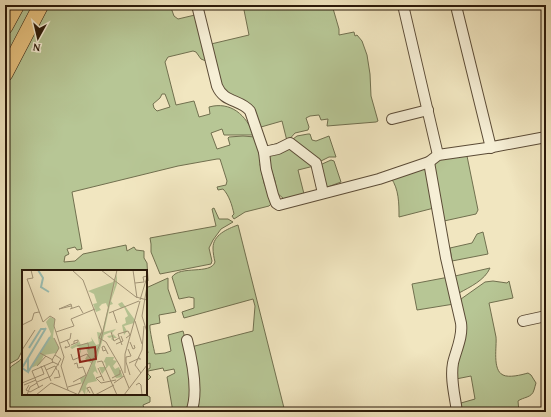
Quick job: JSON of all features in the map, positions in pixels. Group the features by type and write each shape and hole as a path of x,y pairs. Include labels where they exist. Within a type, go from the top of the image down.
{"highway":[{"path":"5,27 17,5"},
{"path":"5,74 41,5"}],"street":[{"path":"197,5 218,90 224,96 245,106 250,111 264,152 266,169 276,203 283,205 379,179 429,162 438,154 490,148 546,137"},
{"path":"403,5 438,154"},
{"path":"457,10 490,148"},
{"path":"392,119 428,110"},
{"path":"264,152 278,149 290,143 316,163 323,193"},
{"path":"429,162 446,258 462,323 462,333 456,349 452,370 453,389 457,412"},
{"path":"523,321 546,316"},
{"path":"187,340 194,388 191,412"}],"green space":[{"path":"20,5 36,5 5,65 5,34"},
{"path":"47,5 170,5 174,16 178,19 195,15 206,61 201,59 196,52 193,51 168,57 165,62 176,105 194,101 199,117 210,114 209,107 224,106 237,111 247,121 254,135 224,135 222,129 211,133 217,149 230,145 229,137 255,137 262,163 260,164 264,183 272,203 269,206 245,212 234,219 232,216 234,214 229,197 223,189 218,190 217,187 226,185 227,181 220,159 178,166 72,192 82,249 77,250 75,247 67,249 69,254 65,256 64,262 75,261 83,254 126,245 127,251 134,247 136,250 144,251 144,258 147,263 148,281 147,282 147,270 22,270 22,351 18,359 9,364 5,370 5,85","holes":["162,94 165,94 170,107 157,111 153,104"]},
{"path":"243,5 332,5 339,29 339,35 354,32 355,36 357,35 362,41 367,55 371,96 378,121 327,126 328,119 321,120 319,115 310,116 306,118 309,127 308,130 295,133 286,143 276,148 270,149 265,146 261,134 262,132 268,146 287,141 282,121 261,127 250,107 229,97 221,90 211,46 211,44 249,35"},
{"path":"310,134 312,140 316,141 329,136 336,157 329,157 319,162 293,139 297,136"},
{"path":"287,146 314,166 298,170 304,194 284,199 277,193 275,181 266,153"},
{"path":"467,156 478,210 476,214 444,221 433,163 438,159"},
{"path":"331,160 334,161 341,182 325,188 320,165"},
{"path":"424,165 434,208 399,217 399,202 396,187 391,178"},
{"path":"214,208 219,219 228,219 233,222 221,229 213,240 209,248 212,261 211,264 160,274 151,252 150,238 216,226 212,209"},
{"path":"238,225 285,412 193,412 191,347 253,331 255,306 253,299 184,318 182,312 194,308 194,298 189,297 179,299 172,277 176,273 182,271 208,268 212,266 215,262 213,248 215,239 221,233"},
{"path":"483,232 488,254 452,261 450,248 472,243 477,234"},
{"path":"490,268 481,280 459,293 455,276"},
{"path":"449,277 454,304 417,310 412,284"},
{"path":"168,278 168,289 176,312 159,315 160,323 150,325 150,330 155,354 171,351 168,335 183,331 187,345 193,388 187,412 173,412 167,377 175,373 174,369 164,371 163,368 148,371 148,374 151,377 147,381 147,370 150,368 150,363 147,364 147,288"},
{"path":"493,281 507,283 509,281 513,298 489,303 496,337 497,368 503,375 506,376 515,376 528,373 536,383 531,395 518,401 519,412 459,412 461,403 475,399 471,376 456,379 461,299 485,282"},
{"path":"22,358 22,395 146,395 150,397 150,402 143,405 145,412 5,412 4,385 6,374 10,368"}]}
